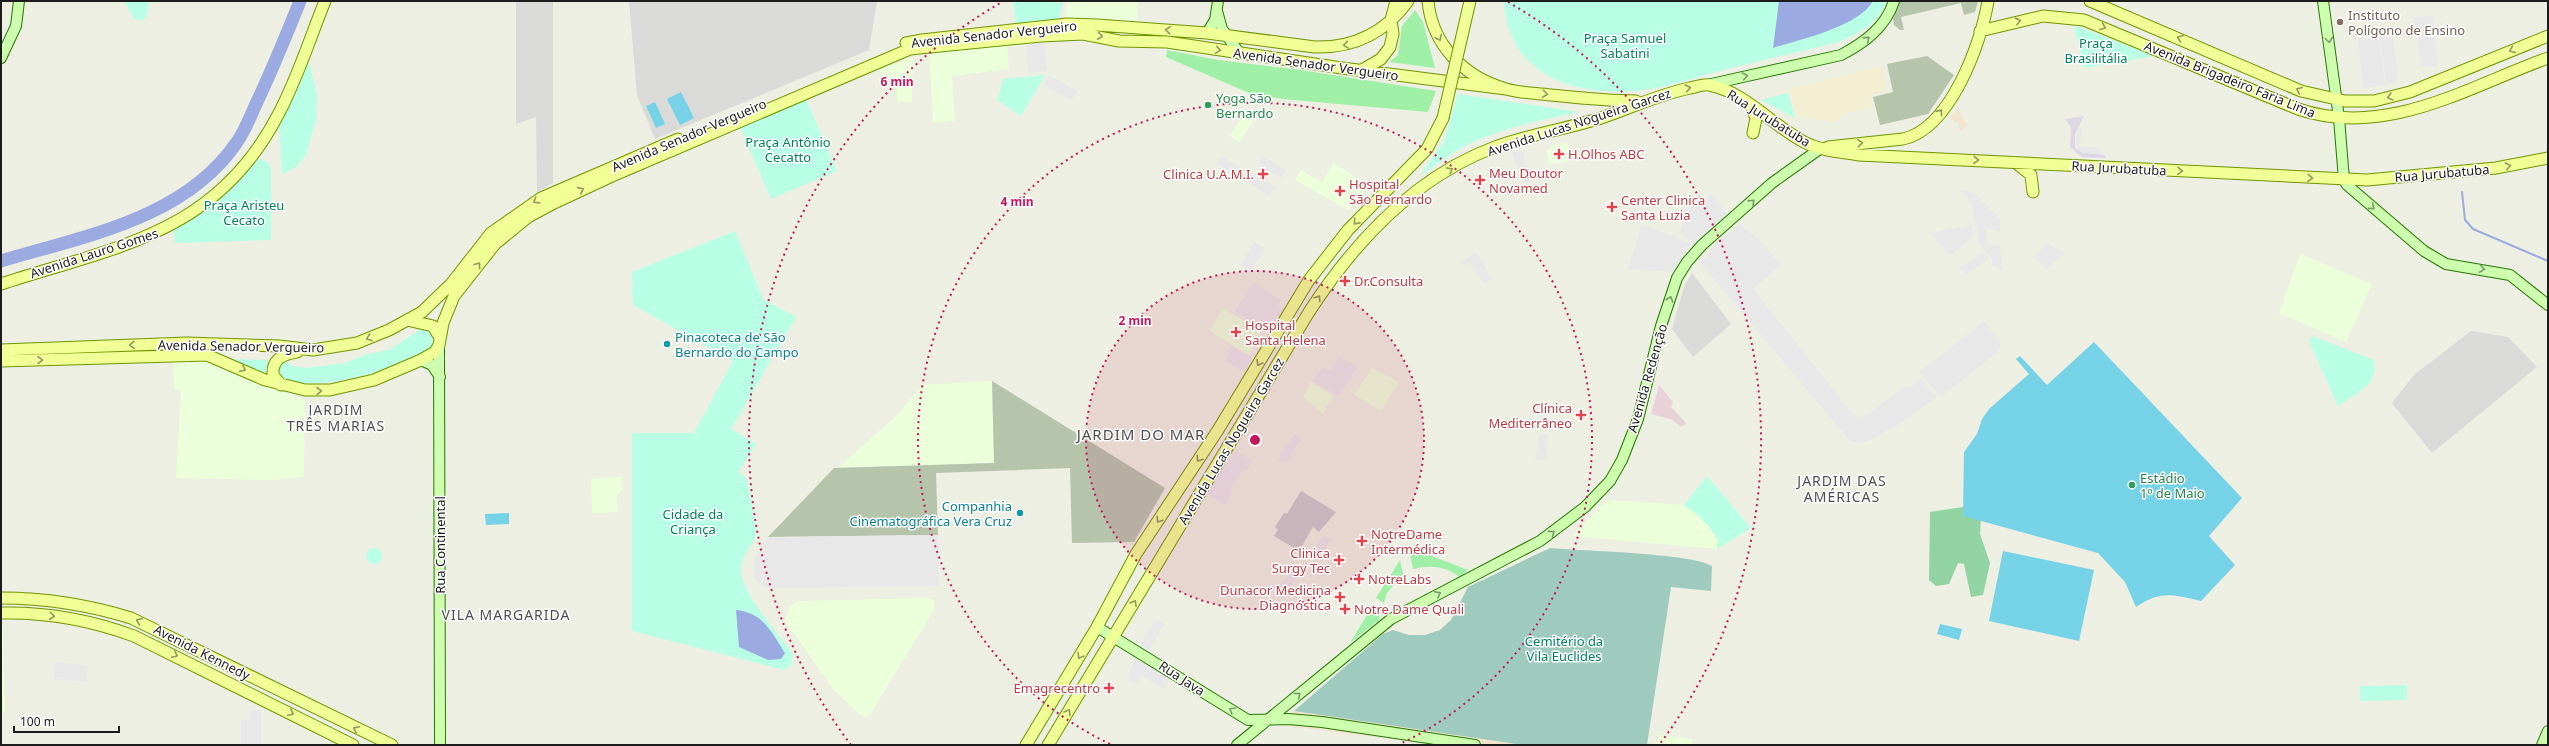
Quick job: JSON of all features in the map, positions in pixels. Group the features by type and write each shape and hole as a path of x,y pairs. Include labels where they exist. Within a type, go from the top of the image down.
{"main road":[{"name":"Avenida Lauro Gomes","path":"1,284 150,236 189,215 220,191 254,154 274,122 289,92 325,1"},
{"path":"1362,70 1381,59 1391,43 1393,34 1391,20 1396,1"},
{"name":"Avenida Senador Vergueiro","path":"1,350 187,343 279,346 306,350 334,348 357,342 407,320 434,302 494,231 541,198 900,45 922,40 1067,24 1107,25 1207,33 1325,48 1357,43 1381,29 1408,1"},
{"path":"1428,1 1431,21 1449,54 1475,76 1506,89 1598,100 1643,101"},
{"name":"Avenida Lucas Nogueira Garcez","path":"1026,745 1097,627 1136,554 1218,430 1313,275 1359,218 1427,149 1443,118 1470,1"},
{"path":"1986,14 1988,1"},
{"path":"1821,148 1903,139 1911,137 1926,128 1944,108 1958,85 1992,1"},
{"name":"Avenida Brigadeiro Faria Lima","path":"2090,1 2301,91 2336,100 2374,101 2396,96 2548,36"},
{"name":"Avenida Brigadeiro Faria Lima","path":"1980,31 2043,16 2084,20 2298,109 2339,118 2377,118 2408,111 2548,58"},
{"path":"1381,29 1388,33 1391,43"},
{"name":"Avenida Senador Vergueiro","path":"440,342 454,296 504,234 554,203 902,51 1041,36 1083,34 1120,41 1167,42 1240,54 1506,89"},
{"name":"Avenida Lucas Nogueira Garcez","path":"1048,745 1309,312 1342,263 1376,226 1423,186 1489,149 1605,117 1643,101 1707,85"},
{"name":"Rua Jurubatuba","path":"1707,85 1734,93 1778,127 1807,144 1859,155 2344,180 2367,180 2496,168 2548,158"},
{"path":"1751,106 1756,118 1753,133"},
{"path":"2016,162 2030,175 2033,192"},
{"path":"306,350 286,354 276,360 273,375 281,385 305,390 330,390 374,380 433,354 440,342 433,326 407,320"},
{"name":"Avenida Senador Vergueiro","path":"1,361 177,354 207,355 281,385"},
{"name":"Avenida Kennedy","path":"1,598 46,600 99,608 131,618 392,745"},
{"name":"Avenida Kennedy","path":"1,613 69,617 128,634 218,676 353,745"}],"street":[{"path":"1,58 16,26 19,1"},
{"name":"Avenida Lucas Nogueira Garcez","path":"1707,85 1841,54 1860,44 1875,32 1887,16 1894,1"},
{"path":"2323,1 2339,118 2344,180 2351,190 2424,251 2439,261 2446,264 2510,275 2548,304"},
{"path":"1207,33 1218,6"},
{"path":"1218,6 1220,24 1240,54"},
{"name":"Avenida Redenção","path":"1237,745 1391,619 1540,541 1585,508 1610,481 1622,460 1638,419 1661,326 1678,278 1687,262 1702,245 1772,183 1821,148"},
{"name":"Rua Continental","path":"440,342 440,745"},
{"path":"421,360 434,366 440,379"},
{"name":"Rua Java","path":"1097,627 1114,636 1248,720 1268,719 1322,722 1476,745"},
{"path":"2542,745 2548,731"}],"shaded area":[{"path":"516,1 553,1 553,183 537,192 536,117 516,124"},
{"path":"629,1 877,1 869,50 655,139 637,95"},
{"path":"1069,1 1138,1 1137,23 1064,22"},
{"path":"1779,1 1873,1 1866,10 1842,25 1813,36 1773,48"},
{"path":"1900,1 1978,1 1975,12 1964,15 1961,3 1901,17 1904,30 1900,30 1894,25 1893,19"},
{"path":"2433,16 2437,67 2422,67 2413,17"},
{"path":"2392,30 2398,81 2386,85 2379,31"},
{"path":"2379,37 2385,85 2363,88 2358,39"},
{"path":"1007,43 1009,69 952,76 955,121 933,123 929,50"},
{"path":"1045,43 1047,71 1029,73 1026,45"},
{"path":"1927,56 1954,75 1928,114 1880,125 1873,97 1893,92 1887,64"},
{"path":"903,58 913,58 912,102 897,102 896,79 882,79 880,67 901,62"},
{"path":"1881,66 1887,90 1870,95 1873,107 1848,113 1833,122 1797,116 1789,89"},
{"path":"1049,75 1077,91 1071,100 1044,85"},
{"path":"681,92 694,118 680,125 667,99"},
{"path":"655,102 665,124 656,128 646,106"},
{"path":"1958,107 1967,126 1960,131 1959,124 1950,118"},
{"path":"1245,112 1255,118 1240,142 1230,136"},
{"path":"2084,116 2075,134 2075,148 2083,153 2104,155 2107,158 2082,157 2070,147 2071,127 2065,119"},
{"path":"2078,127 2082,129 2080,146 2098,148 2104,155 2087,154 2075,148"},
{"name":"H.Olhos ABC","path":"1564,143 1568,144 1572,159 1568,160 1568,162 1549,164 1546,150 1551,149 1550,146"},
{"path":"1522,150 1533,181 1526,184 1512,153"},
{"path":"1221,156 1245,170 1241,178 1217,164"},
{"path":"1262,156 1286,170 1281,178 1258,164"},
{"name":"Hospital São Bernardo","path":"1334,163 1368,185 1360,200 1356,197 1348,210 1295,180 1301,170 1322,182"},
{"path":"1253,173 1275,187 1269,196 1248,182"},
{"path":"1960,190 1973,192 2000,219 2000,231 1986,228 1987,244 2000,245 2003,271 1992,265 1992,259 1979,243 1973,209 1969,199"},
{"path":"1712,195 1729,217 1695,243 1680,233 1686,207"},
{"path":"1739,224 1759,240 1781,265 1753,289 1855,417 1860,419 1905,386 1910,388 1921,378 1936,398 1899,424 1874,438 1862,443 1850,441 1701,263 1717,243"},
{"path":"1642,225 1691,243 1672,272 1628,269"},
{"path":"1972,225 1974,236 1949,256 1931,233"},
{"path":"1254,242 1265,248 1251,271 1241,265"},
{"path":"2047,243 2065,253 2046,270 2034,256"},
{"path":"1476,252 1492,279 1484,284 1470,263 1464,265 1462,262"},
{"path":"1984,252 1989,258 1966,275 1960,268"},
{"path":"2300,254 2372,284 2346,342 2279,313"},
{"path":"1692,273 1731,324 1693,357 1672,329 1684,287"},
{"path":"1253,282 1281,300 1278,305 1285,310 1270,334 1235,311"},
{"name":"Hospital Santa Helena","path":"1223,308 1262,332 1248,355 1210,331"},
{"path":"1984,321 2000,341 2001,345 1998,352 1940,397 1920,372"},
{"path":"2471,331 2508,337 2537,367 2432,453 2392,403 2414,375"},
{"name":"Estádio 1º de Maio","path":"2094,342 2242,498 2209,536 2235,565 2201,601 2168,595 2153,598 2136,607 2125,582 2098,553 1963,516 1964,452 1977,434 1982,419 1989,409 2029,374 2016,359 2020,356 2047,385"},
{"path":"1231,346 1253,358 1244,372 1225,361"},
{"path":"1339,356 1358,366 1339,396 1313,382 1322,367 1330,371"},
{"path":"173,358 207,361 305,400 304,477 270,480 176,478 181,389 174,389"},
{"path":"1372,368 1399,382 1381,411 1354,395"},
{"path":"992,381 994,463 838,468 898,414 922,385"},
{"path":"992,381 1165,488 1134,542 1072,543 1070,468 936,473 938,535 768,537 834,468 994,463"},
{"path":"1311,382 1333,396 1323,414 1303,397"},
{"path":"1659,385 1673,402 1671,407 1686,423 1681,427 1673,420 1651,414"},
{"path":"1548,433 1546,459 1535,460 1540,434"},
{"path":"1294,434 1302,438 1286,464 1278,460"},
{"path":"1234,450 1252,460 1247,470 1241,472 1231,490 1232,494 1226,505 1207,494"},
{"path":"622,477 623,490 617,495 618,512 592,513 591,479"},
{"path":"1301,491 1336,512 1319,532 1313,527 1299,551 1274,536 1278,530 1275,527 1284,513 1287,514"},
{"path":"1607,500 1684,505 1695,512 1710,528 1718,539 1717,549 1572,536"},
{"path":"509,513 509,524 486,525 485,514"},
{"path":"938,535 939,586 768,588 759,584 754,577 754,561 768,537"},
{"path":"1323,535 1331,540 1318,561 1311,557"},
{"path":"2003,551 2094,570 2079,641 1989,621"},
{"path":"1294,567 1301,571 1283,599 1275,594"},
{"path":"926,598 935,600 934,610 869,716 861,716 833,689 785,621 789,606 798,601"},
{"path":"736,610 753,615 766,625 785,653 781,659 768,660 739,647"},
{"path":"1156,619 1164,624 1149,650 1141,645"},
{"path":"3,624 5,712 1,714 1,625"},
{"path":"1940,624 1962,629 1959,640 1937,634"},
{"path":"1136,656 1171,678 1164,689 1141,675 1136,684 1127,678"},
{"path":"55,662 88,665 87,682 54,679"},
{"path":"250,710 261,710 261,745 241,745 241,720 250,720"},
{"path":"1294,711 1523,745 1439,745 1287,726"},
{"path":"1658,735 1693,739 1692,745 1656,745"}],"green space":[{"path":"124,1 150,1 146,17 141,21 134,19"},
{"path":"1013,1 1063,3 1058,23 1016,27"},
{"name":"Praça Samuel Sabatini","path":"1504,1 1886,1 1883,9 1873,21 1861,31 1839,42 1727,69 1657,88 1612,92 1567,84 1547,75 1530,63 1517,47 1508,26"},
{"path":"1415,10 1423,22 1435,68 1389,62 1398,55 1402,26"},
{"name":"Praça Brasilitália","path":"2074,27 2079,27 2154,56 2085,68"},
{"path":"1167,50 1218,60 1294,69 1436,91 1428,112 1283,99 1249,93 1166,57"},
{"path":"307,56 317,94 316,120 306,155 295,168 282,174 279,122"},
{"path":"1045,75 1021,116 997,100 1003,79"},
{"path":"1788,93 1795,118 1761,100"},
{"path":"1458,94 1579,112 1523,125 1482,138 1456,151 1420,176 1444,141"},
{"name":"Praça Antônio Cecatto","path":"806,99 837,171 771,199 740,127"},
{"name":"Praça Aristeu Cecato","path":"256,158 268,162 271,168 271,240 175,243 174,230 203,209"},
{"name":"Cidade da Criança","path":"735,231 763,299 796,317 731,429 756,444 738,472 747,479 757,535 743,559 741,568 742,577 753,600 793,654 791,665 784,670 632,631 632,433 694,433 733,361 633,305 632,272"},
{"path":"422,328 427,328 432,333 432,345 428,350 417,357 377,372 353,378 307,384 290,382 280,375 279,367 285,361 292,366 307,368 345,363 367,354 389,350"},
{"path":"2312,336 2374,360 2375,369 2370,382 2365,388 2338,406 2308,339 2311,339"},
{"path":"228,359 267,360 266,377"},
{"path":"1707,476 1751,528 1717,549 1718,539 1715,534 1699,516 1684,505"},
{"path":"1963,507 1981,517 1980,534 1990,563 1983,595 1971,597 1964,564 1958,563 1949,584 1936,586 1929,580 1930,512"},
{"path":"374,548 380,550 382,556 380,562 374,564 368,562 366,556 368,550"},
{"name":"Cemitério da Vila Euclides","path":"1550,548 1660,555 1682,558 1712,566 1711,591 1671,587 1647,745 1523,745 1294,711 1383,634 1393,630 1409,635 1425,635 1440,630 1451,620 1468,587"},
{"path":"1409,549 1414,549 1468,570 1460,577 1454,573 1437,567 1413,569"},
{"path":"1400,560 1403,574 1387,593 1384,603 1376,598"},
{"path":"1370,610 1378,614 1380,619 1350,643"},
{"path":"2407,685 2407,700 2360,701 2360,686"}],"waterway":[{"path":"1,261 66,243 131,221 161,207 190,190 215,168 237,142 245,129 300,1"},
{"path":"2462,192 2465,220 2473,229 2548,261"}],"place":[{"name":"Instituto Polígono de Ensino","path":"2340,22"},
{"name":"Yoga São Bernardo","path":"1208,105"},
{"name":"H.Olhos ABC","path":"1559,154"},
{"name":"Clinica U.A.M.I.","path":"1263,174"},
{"name":"Meu Doutor Novamed","path":"1480,180"},
{"name":"Hospital São Bernardo","path":"1340,191"},
{"name":"Center Clinica Santa Luzia","path":"1612,207"},
{"name":"Dr.Consulta","path":"1345,281"},
{"name":"Hospital Santa Helena","path":"1236,332"},
{"name":"Pinacoteca de São Bernardo do Campo","path":"667,344"},
{"name":"Clínica Mediterrâneo","path":"1581,415"},
{"name":"Estádio 1º de Maio","path":"2132,485"},
{"name":"Companhia Cinematográfica Vera Cruz","path":"1020,513"},
{"name":"NotreDame Intermédica","path":"1362,541"},
{"name":"Clinica Surgy Tec","path":"1339,560"},
{"name":"NotreLabs","path":"1359,579"},
{"name":"Dunacor Medicina Diagnóstica","path":"1340,597"},
{"name":"Notre Dame Quali","path":"1345,609"},
{"name":"Emagrecentro","path":"1109,688"}],"district":[{"name":"JARDIM TRÊS MARIAS","path":"336,418"},
{"name":"JARDIM DO MAR","path":"1141,435"},
{"name":"JARDIM DAS AMÉRICAS","path":"1842,490"},
{"name":"VILA MARGARIDA","path":"506,615"}]}
